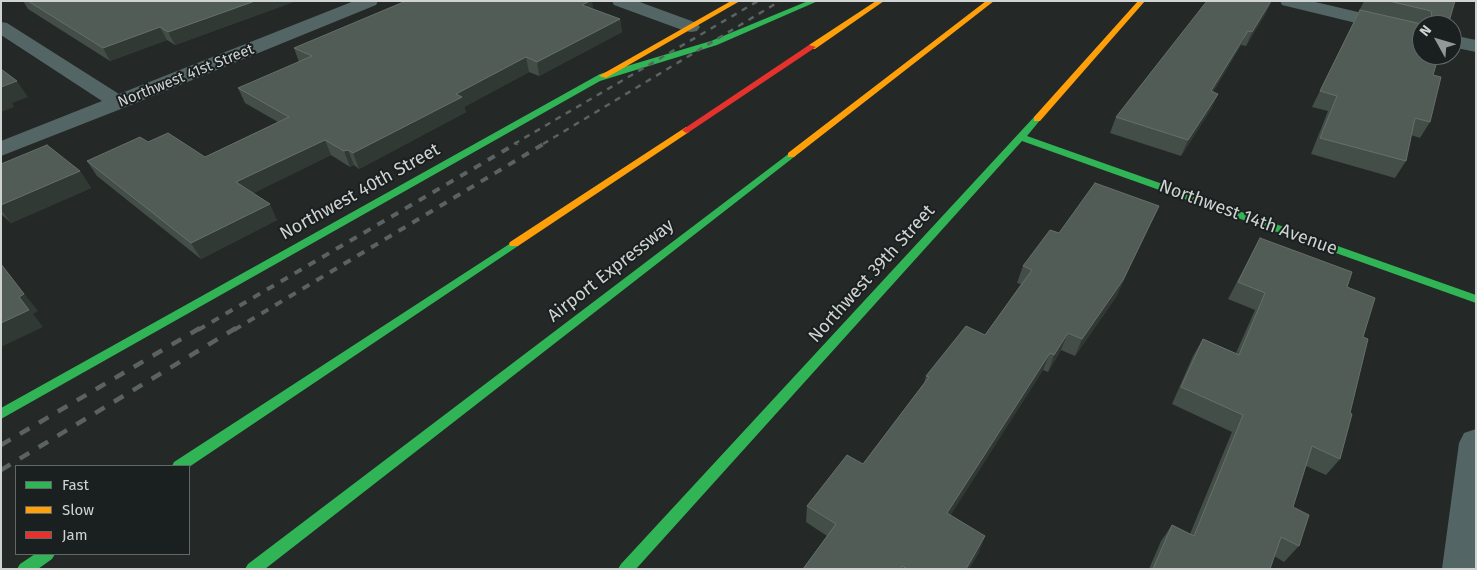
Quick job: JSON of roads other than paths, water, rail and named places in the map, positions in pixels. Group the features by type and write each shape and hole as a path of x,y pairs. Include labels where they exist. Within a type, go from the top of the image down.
{"main road":[{"name":"Northwest 40th Street","path":"1,414 737,1"},
{"path":"598,79 714,43 815,1"},
{"path":"181,465 881,1"},
{"name":"Airport Expressway","path":"253,569 991,1"},
{"name":"Northwest 39th Street","path":"626,569 1021,137 1142,1"},
{"name":"Northwest 14th Avenue","path":"1021,137 1476,298"},
{"path":"25,569 46,555"}],"street":[{"name":"Northwest 41st Street","path":"1,149 370,1"},
{"path":"620,1 691,27"},
{"path":"1288,1 1412,31"},
{"path":"1,27 119,103"},
{"path":"1462,42 1476,46"},
{"path":"1461,569 1476,443"}],"railway":[{"path":"514,144 758,1"},
{"path":"543,144 780,1"},
{"path":"198,330 517,143"},
{"path":"234,330 545,143"},
{"path":"1,445 200,328"},
{"path":"1,470 236,328"}]}
